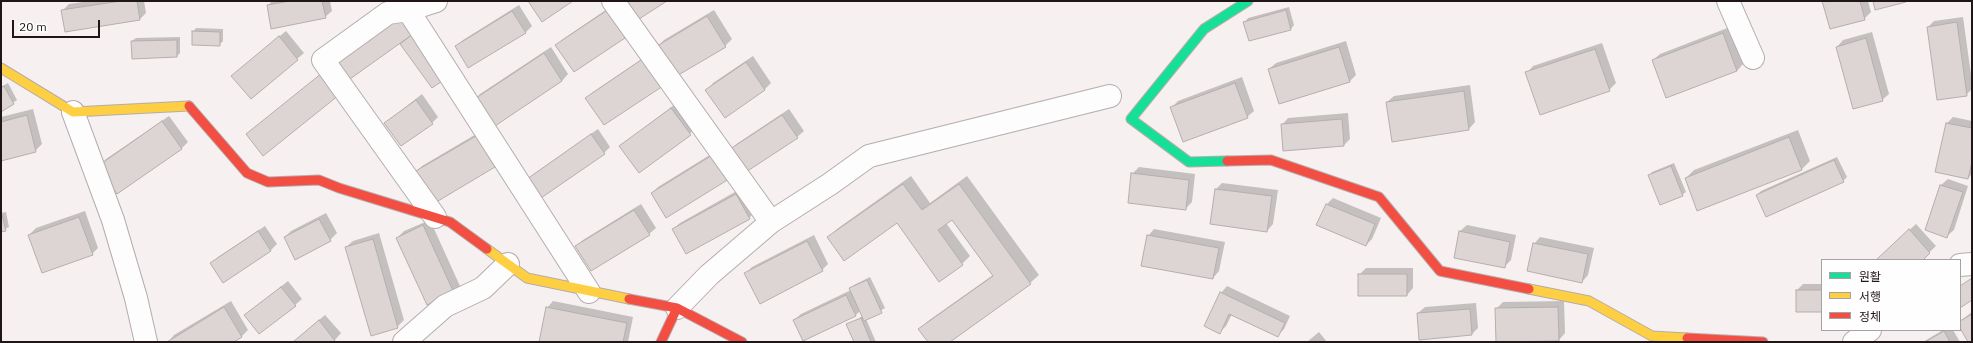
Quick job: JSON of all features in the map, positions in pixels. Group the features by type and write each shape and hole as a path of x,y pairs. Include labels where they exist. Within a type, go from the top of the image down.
{"street":[{"path":"435,217 323,60 388,13 408,10 436,1"},
{"path":"613,1 771,222"},
{"path":"1248,1 1204,29 1131,119 1190,162 1271,160 1379,197 1440,271 1589,301 1652,336 1764,342"},
{"path":"1728,1 1753,58"},
{"path":"408,10 589,292"},
{"path":"1,68 73,112 190,106 247,173 268,182 319,180 339,188 450,222 527,278 589,292 677,308 742,342"},
{"path":"661,342 677,308 709,275 771,222 830,184 869,156 1110,96"},
{"path":"73,112 113,220 136,298 146,342"},
{"path":"404,342 445,306 483,288 508,264"},
{"path":"1961,265 1972,264"},
{"path":"1854,342 1869,331"}],"building":[{"path":"121,1 137,1 140,20 65,32 61,10"},
{"path":"290,1 322,1 326,18 271,29 267,5"},
{"path":"528,1 573,1 542,22"},
{"path":"627,1 667,1 639,19"},
{"path":"1822,1 1860,1 1865,20 1830,29"},
{"path":"1873,1 1906,1 1906,2 1875,10"},
{"path":"612,7 631,34 574,72 555,45"},
{"path":"1286,10 1291,30 1249,41 1243,22"},
{"path":"512,11 526,33 468,68 455,46"},
{"path":"398,14 413,34 350,79 335,58"},
{"path":"707,16 726,47 675,77 657,46"},
{"path":"1957,22 1967,96 1937,100 1927,27"},
{"path":"192,31 220,32 220,46 192,45"},
{"path":"1723,33 1737,71 1666,98 1652,60"},
{"path":"413,34 445,79 432,88 400,44"},
{"path":"279,36 298,60 251,99 231,76"},
{"path":"1866,38 1883,101 1853,109 1836,47"},
{"path":"177,40 177,57 132,59 131,41"},
{"path":"1339,47 1350,82 1279,104 1268,69"},
{"path":"1595,49 1610,91 1540,115 1525,72"},
{"path":"544,53 562,81 492,128 473,100"},
{"path":"644,58 663,86 604,125 585,98"},
{"path":"746,62 765,90 725,118 705,90"},
{"path":"322,73 339,95 263,156 246,134"},
{"path":"1235,83 1248,118 1183,142 1170,107"},
{"path":"4,86 14,104 1,112 1,88"},
{"path":"1464,91 1469,130 1392,142 1386,102"},
{"path":"416,100 433,124 401,146 384,123"},
{"path":"671,108 691,135 639,173 619,146"},
{"path":"27,115 36,152 1,161 1,122"},
{"path":"782,115 798,138 746,172 730,149"},
{"path":"1342,119 1344,146 1283,151 1281,124"},
{"path":"162,121 182,149 117,194 98,166"},
{"path":"1946,123 1972,128 1972,162 1968,179 1935,172"},
{"path":"591,134 605,154 541,198 527,179"},
{"path":"476,136 495,167 433,204 414,172"},
{"path":"1789,137 1802,170 1697,211 1685,178"},
{"path":"714,154 729,179 666,218 651,193"},
{"path":"1834,160 1844,182 1766,217 1756,195"},
{"path":"1671,166 1683,196 1660,205 1648,175"},
{"path":"1131,173 1189,180 1186,210 1128,203"},
{"path":"903,184 922,210 959,184 1031,284 950,342 928,342 918,329 993,276 952,220 938,230 963,265 939,282 897,223 844,261 827,237"},
{"path":"1940,185 1963,192 1947,238 1925,230"},
{"path":"1215,189 1272,196 1267,232 1210,224"},
{"path":"736,194 750,219 686,254 672,229"},
{"path":"1326,204 1375,224 1366,246 1316,225"},
{"path":"634,210 650,235 591,271 575,246"},
{"path":"1,215 6,231 1,232"},
{"path":"79,217 93,255 42,273 28,235"},
{"path":"319,219 331,241 295,260 284,237"},
{"path":"423,225 454,293 427,305 396,238"},
{"path":"1909,229 1930,253 1924,259 1877,259"},
{"path":"258,231 271,251 223,283 210,263"},
{"path":"1459,231 1510,242 1505,268 1454,258"},
{"path":"1147,235 1219,248 1213,279 1141,266"},
{"path":"373,239 398,328 371,336 345,247"},
{"path":"807,241 823,271 760,304 744,273"},
{"path":"1533,243 1588,254 1582,283 1527,271"},
{"path":"1358,274 1407,274 1407,296 1358,296"},
{"path":"1972,278 1972,300 1961,307 1961,285"},
{"path":"867,280 882,313 864,321 849,288"},
{"path":"281,287 296,306 259,334 244,315"},
{"path":"1796,290 1821,290 1821,312 1796,312"},
{"path":"1220,292 1285,323 1278,337 1229,314 1220,334 1204,326"},
{"path":"846,295 856,316 803,341 793,320"},
{"path":"224,307 242,337 234,342 167,342"},
{"path":"546,307 627,323 623,342 539,342"},
{"path":"1558,307 1559,341 1496,342 1495,308"},
{"path":"1470,309 1472,335 1419,340 1417,313"},
{"path":"1972,314 1972,342 1968,342 1961,330 1961,320"},
{"path":"861,318 871,342 854,342 846,324"},
{"path":"319,320 335,341 293,342"},
{"path":"1944,331 1950,342 1925,342"}],"traffic: fast":[{"path":"1227,161 1189,162 1131,119 1204,29 1248,1"}],"traffic: slow":[{"path":"1,68 73,112 189,106"},
{"path":"487,249 527,278 629,299"},
{"path":"1529,289 1589,301 1652,336 1687,338"}],"traffic: jam":[{"path":"189,106 247,173 268,182 319,180 339,188 450,222 487,249"},
{"path":"1227,161 1271,160 1379,197 1440,271 1529,289"},
{"path":"629,299 677,308 742,342"},
{"path":"661,342 677,308"},
{"path":"1687,338 1763,342"}]}
